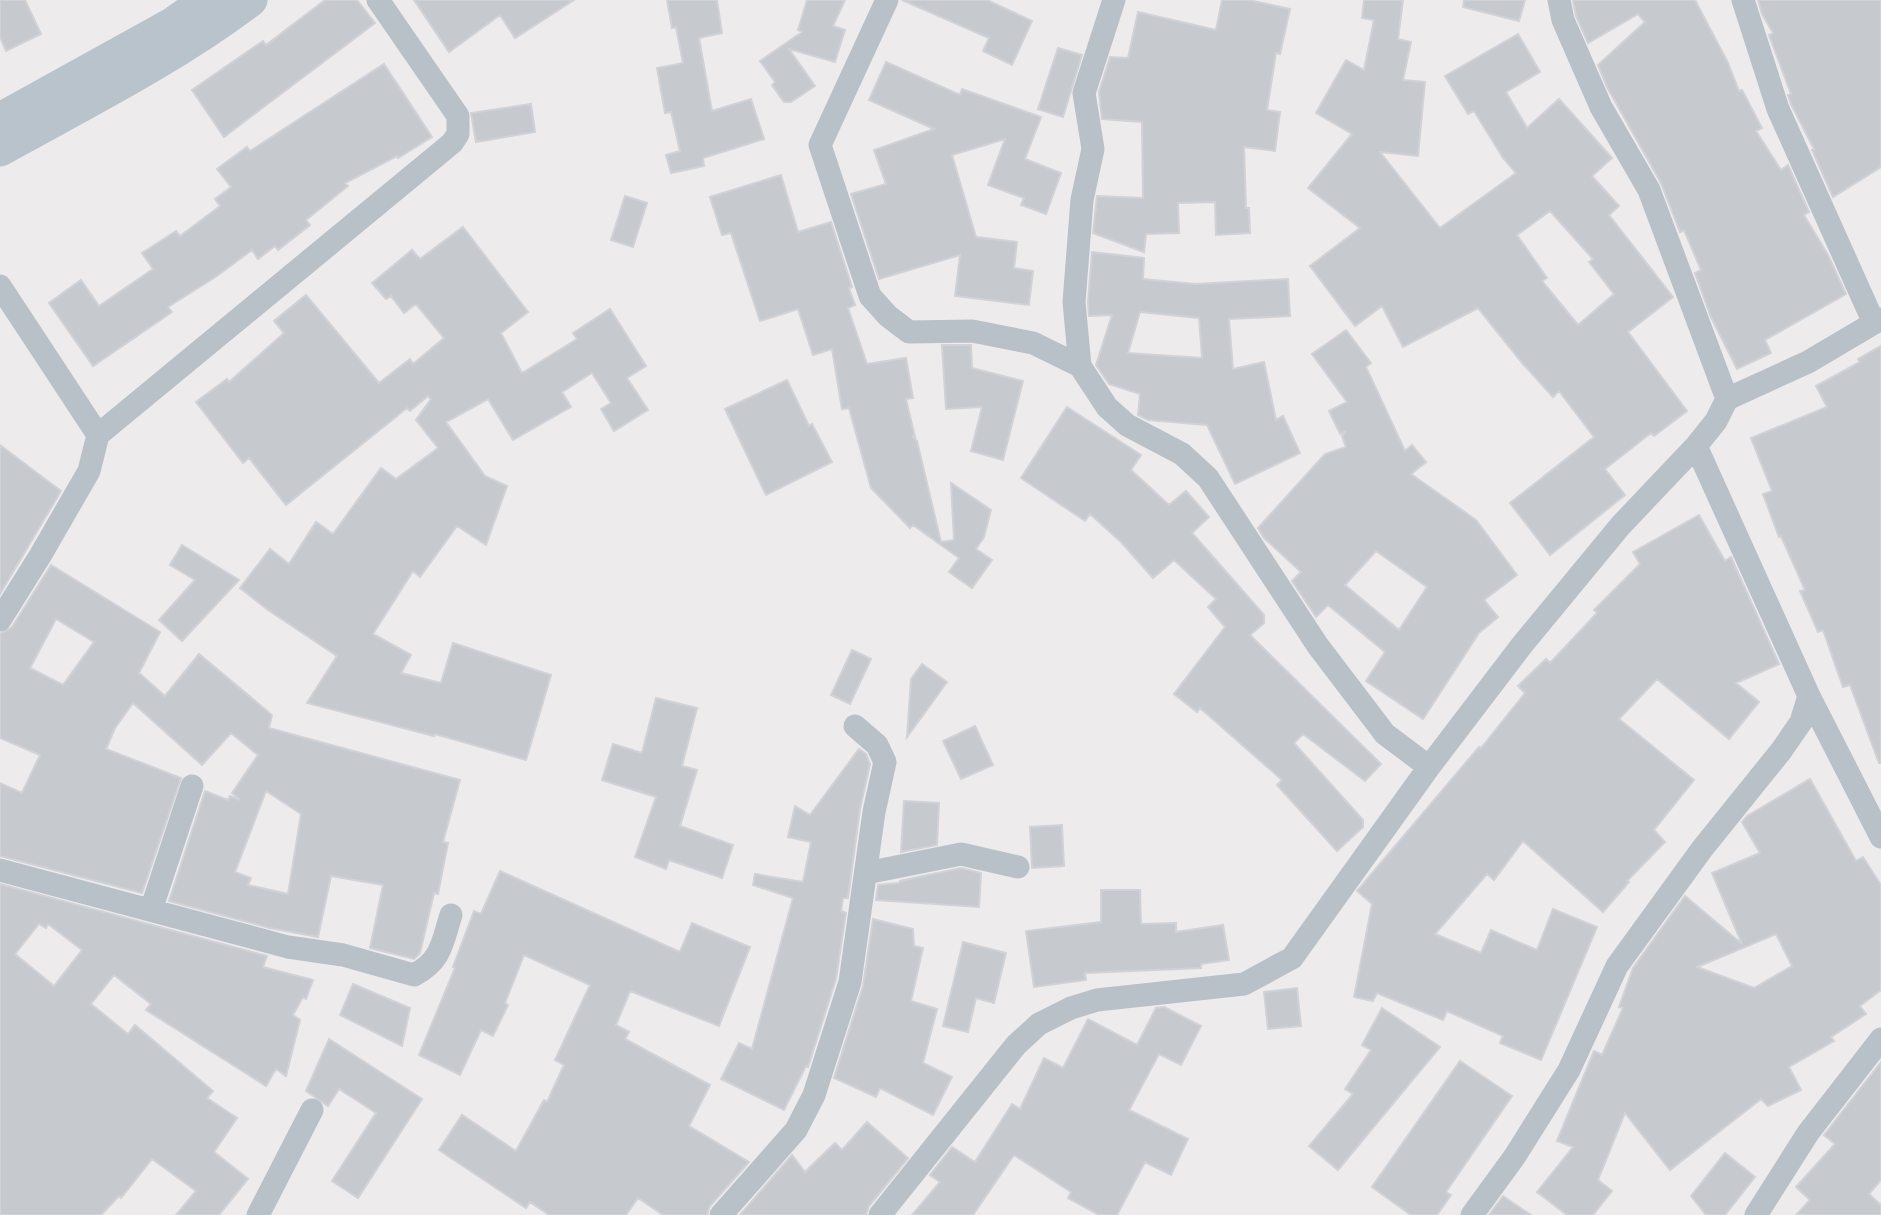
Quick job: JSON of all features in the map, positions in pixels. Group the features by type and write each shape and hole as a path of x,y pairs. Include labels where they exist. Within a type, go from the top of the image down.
{"main road":[{"path":"0,119 172,24 206,0"},
{"path":"0,150 213,29 251,0"}],"street":[{"path":"0,620 89,471 97,435 452,143 458,134 458,116 377,0"},
{"path":"887,0 820,145 870,296 888,316 909,332 972,331 998,336 1033,343 1080,366"},
{"path":"1114,0 1084,93 1093,149 1083,200 1074,302 1080,366 1107,407 1127,425 1182,454 1208,478 1326,657 1385,734 1429,767"},
{"path":"1559,0 1563,20 1601,107 1649,190 1727,399"},
{"path":"880,1215 1016,1045 1039,1024 1071,1008 1097,1000 1244,984 1292,958 1429,767 1522,645 1621,525 1696,446 1716,421 1727,399 1808,362 1878,321 1778,109 1743,0"},
{"path":"0,286 97,435"},
{"path":"1696,446 1809,696 1881,836"},
{"path":"1472,1215 1515,1156 1569,1070 1617,966 1702,849 1782,751 1801,722 1809,696"},
{"path":"721,1215 796,1130 814,1095 850,982 874,812 885,762 877,745 855,726"},
{"path":"151,910 192,786"},
{"path":"866,873 961,854 1018,867"},
{"path":"0,870 288,947 343,955 414,975 429,967 438,953 452,915"},
{"path":"1756,1215 1808,1133 1881,1038"},
{"path":"258,1215 312,1110"}],"building":[{"path":"0,0 25,0 41,34 6,51 0,37"},
{"path":"325,0 357,0 375,23 224,137 192,90 263,41 266,45"},
{"path":"414,0 574,0 515,38 500,15 449,52"},
{"path":"667,0 717,0 722,33 699,38 712,111 751,99 764,139 703,158 704,166 671,173 666,155 680,151 671,112 665,113 657,68 683,63"},
{"path":"807,0 845,0 833,26 845,30 835,62 789,49 815,86 791,102 784,102 772,85 775,82 760,61 802,32 798,30"},
{"path":"902,0 987,0 1032,21 1012,65 983,51 989,38"},
{"path":"1222,0 1249,0 1290,9 1280,54 1276,53 1267,110 1280,112 1275,151 1244,147 1246,208 1249,208 1250,233 1216,235 1215,202 1178,203 1179,233 1146,234 1144,252 1093,233 1097,196 1143,198 1142,122 1102,119 1099,92 1110,57 1128,58 1138,12 1216,30"},
{"path":"1364,0 1403,0 1398,39 1411,42 1403,80 1425,82 1418,156 1380,152 1440,228 1516,173 1503,158 1474,111 1468,114 1445,76 1518,34 1540,72 1506,92 1527,128 1559,99 1612,158 1592,176 1619,206 1609,215 1673,297 1628,332 1687,411 1654,436 1651,433 1605,469 1625,495 1550,555 1510,503 1594,437 1559,391 1553,397 1478,308 1403,347 1382,306 1355,326 1310,266 1360,228 1308,188 1352,134 1316,113 1346,60 1364,70 1374,20 1362,18","holes":["1550,211 1593,259 1589,262 1614,294 1578,325 1542,281 1547,278 1517,235"]},
{"path":"1464,0 1525,0 1519,21 1463,7"},
{"path":"1573,0 1695,0 1728,63 1739,91 1742,90 1762,128 1756,131 1781,170 1788,165 1809,212 1804,215 1828,255 1846,294 1765,340 1771,353 1737,369 1711,317 1695,273 1701,270 1684,230 1680,232 1661,183 1607,87 1598,65 1645,22 1638,14 1588,43 1576,16"},
{"path":"1758,0 1881,0 1881,167 1833,197 1812,150 1814,149 1791,104 1788,95 1791,94 1769,35 1773,33 1762,14"},
{"path":"1058,48 1082,55 1063,117 1038,109"},
{"path":"886,62 960,95 962,89 1041,117 1025,159 1061,173 1046,214 1021,205 1024,198 988,185 1005,139 952,155 976,237 1017,242 1014,268 1033,271 1029,305 955,296 960,255 879,279 851,194 886,184 874,150 934,129 869,100"},
{"path":"384,64 432,137 398,158 397,156 345,183 348,186 306,220 310,225 278,250 275,246 258,259 252,250 168,307 172,312 93,366 49,303 81,280 99,306 153,269 142,253 176,231 180,236 220,206 215,199 231,187 217,169 247,147 250,151"},
{"path":"531,104 535,132 476,142 471,113"},
{"path":"781,175 798,232 831,222 852,287 849,288 855,305 848,308 867,364 906,358 913,398 906,399 915,437 912,436 917,441 941,542 954,540 951,483 991,510 984,537 976,549 992,560 972,588 949,572 959,558 913,525 910,528 871,488 849,408 842,409 832,349 813,355 798,309 760,321 731,233 722,235 710,197"},
{"path":"625,196 647,203 633,247 611,240"},
{"path":"463,227 528,312 501,333 522,373 577,339 573,333 610,309 646,366 627,378 648,410 614,431 601,409 611,403 592,373 562,392 571,407 513,440 488,399 446,422 485,476 507,486 486,545 457,526 420,577 413,571 373,634 411,655 401,673 441,683 453,643 551,675 526,760 435,734 434,736 307,703 337,656 240,588 270,549 289,564 316,522 333,534 381,468 396,479 438,448 416,420 431,399 428,396 410,411 407,408 286,505 249,458 243,463 196,402 227,379 229,382 284,333 274,321 306,295 379,383 410,359 413,364 444,338 416,304 404,313 391,296 386,299 372,283 412,250 420,259"},
{"path":"1092,252 1144,258 1143,279 1195,284 1288,279 1290,316 1229,319 1233,369 1264,362 1276,420 1283,416 1300,453 1235,484 1207,425 1148,420 1138,415 1140,394 1109,384 1096,365 1112,315 1089,316","holes":["1140,312 1199,318 1202,358 1128,353"]},
{"path":"1346,330 1371,363 1366,367 1405,451 1412,445 1426,462 1411,474 1476,520 1517,575 1484,600 1498,617 1479,633 1423,719 1366,681 1385,652 1328,605 1316,617 1292,581 1301,572 1264,538 1258,528 1325,454 1346,447 1342,436 1346,431 1340,434 1329,411 1347,402 1312,354","holes":["1376,551 1427,587 1399,630 1345,585"]},
{"path":"942,345 971,345 972,368 1023,381 1003,460 971,451 982,407 946,409"},
{"path":"1881,346 1879,763 1850,685 1843,687 1823,630 1818,632 1800,591 1805,590 1781,536 1779,537 1763,494 1772,491 1751,438 1827,407 1816,386 1860,362 1858,359"},
{"path":"787,380 809,426 812,424 832,462 766,495 725,409"},
{"path":"1067,407 1141,455 1131,470 1169,505 1186,491 1209,517 1192,533 1264,615 1264,623 1250,635 1381,764 1365,781 1303,734 1294,743 1363,820 1363,827 1337,851 1277,785 1282,780 1200,708 1197,712 1174,694 1225,627 1208,607 1216,599 1174,560 1153,578 1121,542 1090,514 1085,521 1021,478"},
{"path":"0,445 61,491 0,594"},
{"path":"1699,515 1725,561 1731,557 1779,664 1736,683 1759,702 1729,739 1657,679 1619,719 1694,780 1654,830 1665,842 1627,881 1629,882 1603,912 1523,841 1494,880 1487,874 1435,934 1481,953 1491,930 1537,950 1553,909 1597,927 1541,1060 1500,1043 1503,1036 1447,1011 1443,1020 1377,993 1373,1001 1354,997 1372,904 1357,891 1525,693 1518,686 1546,659 1550,663 1597,613 1594,610 1640,564 1633,552"},
{"path":"182,545 239,580 182,641 159,620 195,580 170,565"},
{"path":"51,565 160,632 139,673 165,696 199,654 272,715 269,728 460,780 443,842 448,843 438,894 434,893 420,953 414,959 370,948 383,885 331,876 318,937 270,928 169,901 205,791 228,800 230,796 240,800 232,793 258,755 231,733 202,765 133,703 115,728 106,749 181,778 142,893 0,856 0,783 22,793 40,755 0,738 0,634 12,627","holes":["56,619 94,642 63,685 30,668","266,791 301,814 288,894 248,885 251,878 235,872"]},
{"path":"852,650 871,659 850,704 831,695"},
{"path":"922,664 947,682 907,737 911,679"},
{"path":"656,698 697,708 682,766 697,770 680,826 733,845 722,878 669,860 666,869 635,857 656,797 602,780 613,744 642,753"},
{"path":"975,726 993,765 961,779 943,741"},
{"path":"859,749 866,754 870,764 860,809 848,898 843,898 841,911 846,913 836,979 808,1067 806,1066 784,1110 721,1079 739,1043 752,1049 793,898 753,885 755,874 803,882 811,842 788,837 795,806 810,815"},
{"path":"1810,779 1856,861 1863,857 1881,885 1881,990 1860,1006 1866,1014 1831,1037 1834,1041 1789,1067 1801,1090 1768,1106 1761,1099 1670,1170 1625,1113 1598,1180 1612,1191 1593,1215 1567,1215 1537,1192 1573,1147 1557,1141 1594,1051 1602,1055 1623,1008 1619,1007 1633,968 1685,896 1742,944 1712,873 1760,853 1742,822 1747,816","holes":["1776,934 1792,966 1754,988 1697,967"]},
{"path":"904,801 939,803 937,845 901,852"},
{"path":"1062,825 1064,866 1032,868 1030,827"},
{"path":"961,868 981,873 979,907 876,900 878,885 899,883"},
{"path":"500,871 680,952 692,923 750,947 719,1026 630,991 616,1025 629,1032 625,1039 710,1085 689,1126 749,1162 710,1206 707,1215 663,1215 638,1198 626,1215 549,1215 530,1202 526,1208 439,1150 462,1115 516,1151 544,1100 547,1102 564,1065 555,1060 590,985 524,955 505,1003 508,1005 493,1036 481,1030 460,1075 419,1055 455,968 453,967 474,911 481,914"},
{"path":"0,884 267,956 263,967 313,980 306,999 303,997 293,1015 300,1020 286,1076 276,1069 266,1086 146,1010 151,1004 114,975 91,1004 128,1034 135,1025 213,1091 207,1098 237,1118 214,1152 248,1179 219,1215 176,1215 196,1191 152,1159 121,1198 119,1196 101,1215 0,1215","holes":["39,924 46,928 48,924 82,950 54,986 15,954"]},
{"path":"1101,890 1140,890 1141,924 1176,923 1176,932 1223,925 1229,960 1201,964 1201,968 1085,973 1086,980 1034,987 1026,931 1101,922"},
{"path":"873,919 913,929 914,946 923,948 911,1001 937,1009 923,1063 952,1077 933,1115 880,1088 876,1097 834,1078 863,986"},
{"path":"963,942 1006,953 994,1003 976,998 968,1032 943,1026"},
{"path":"353,984 410,1008 402,1046 340,1015"},
{"path":"1297,988 1301,1026 1268,1029 1264,992"},
{"path":"1164,1007 1201,1026 1181,1065 1159,1054 1129,1110 1188,1139 1171,1175 1145,1162 1117,1215 1099,1215 1068,1198 1071,1192 1014,1155 973,1215 912,1215 940,1182 930,1175 952,1147 975,1162 1012,1104 1020,1109 1044,1058 1063,1068 1088,1019 1137,1045 1156,1008"},
{"path":"1382,1008 1440,1047 1338,1170 1309,1146 1353,1094 1345,1089 1371,1050 1362,1045"},
{"path":"329,1039 422,1099 358,1198 332,1181 376,1113 339,1089 328,1106 306,1091"},
{"path":"1460,1061 1512,1096 1446,1192 1451,1195 1437,1215 1411,1215 1372,1187"},
{"path":"1881,1062 1881,1180 1869,1194 1881,1205 1881,1215 1796,1215 1810,1200 1796,1187 1835,1144 1824,1135"},
{"path":"867,1122 908,1158 869,1206 866,1215 740,1215 792,1155 805,1172 835,1143 842,1150"},
{"path":"1725,1153 1755,1177 1725,1215 1706,1215 1691,1196"},
{"path":"1503,1196 1531,1215 1489,1215"}]}
